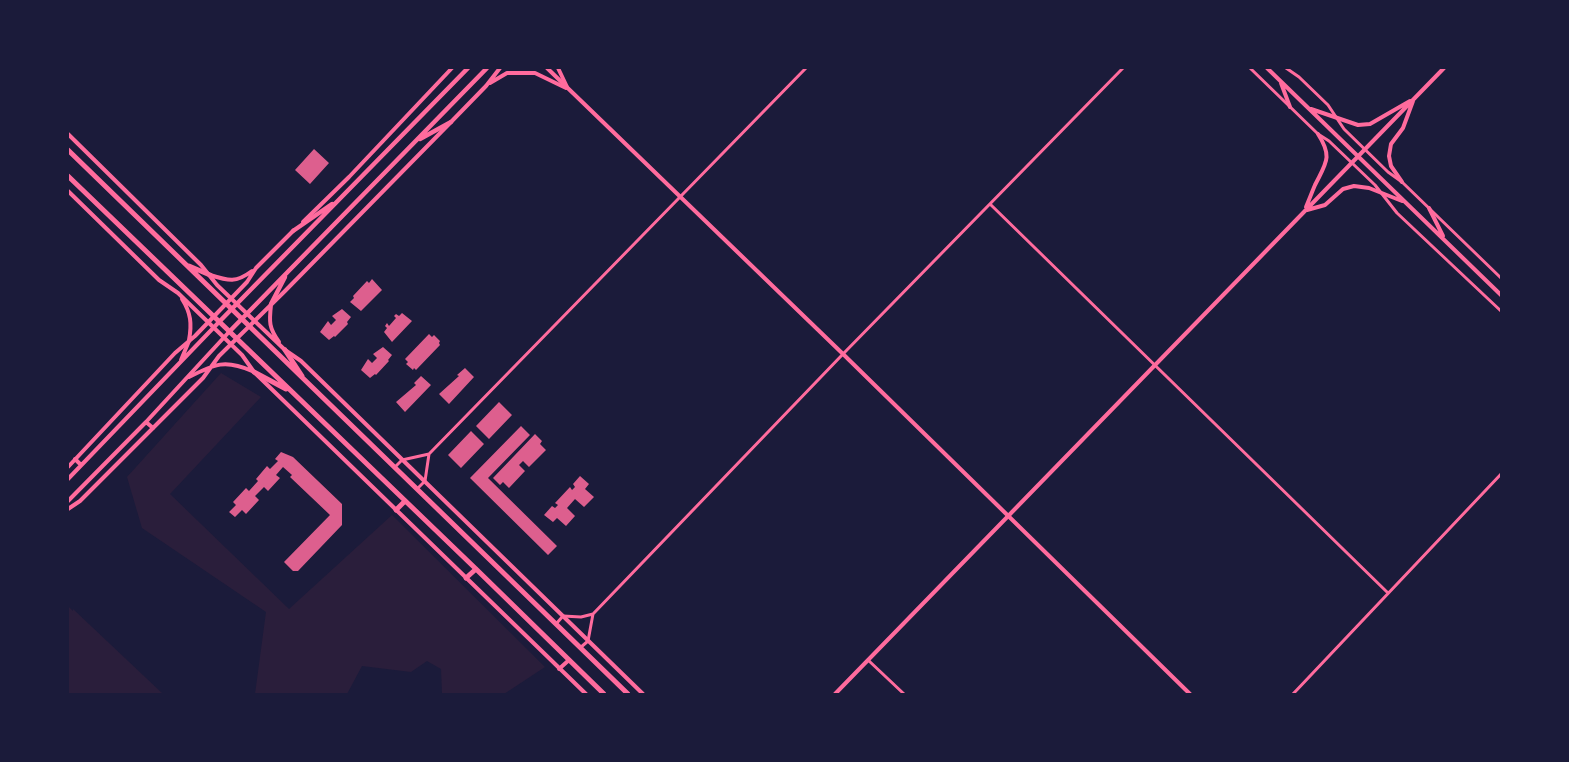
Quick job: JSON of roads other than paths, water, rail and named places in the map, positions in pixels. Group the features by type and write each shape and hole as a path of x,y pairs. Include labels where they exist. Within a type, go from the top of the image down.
{"highway":[{"path":"68,150 628,694"},
{"path":"68,176 604,694"},
{"path":"184,263 210,275"},
{"path":"285,350 308,384"},
{"path":"254,372 293,393"},
{"path":"396,510 405,501"},
{"path":"466,578 476,569"}],"main road":[{"path":"219,322 468,68"},
{"path":"230,332 486,68"},
{"path":"414,142 451,122"},
{"path":"293,230 342,197"},
{"path":"271,304 288,272"}],"street":[{"path":"210,275 231,281 244,278 256,268 293,230 317,210 452,68"},
{"path":"68,509 80,501 203,378 248,326 451,122 486,86 500,68"},
{"path":"548,68 682,196 1190,694"},
{"path":"558,68 568,89"},
{"path":"394,468 402,460 429,454 806,68"},
{"path":"563,616 581,617 592,614 1123,68"},
{"path":"1250,68 1318,134 1329,141 1352,163 1397,213 1502,312"},
{"path":"1267,68 1502,296"},
{"path":"1286,68 1299,77 1328,105 1344,129 1388,172 1402,182 1502,279"},
{"path":"835,694 1444,68"},
{"path":"486,86 506,72 536,72 568,89"},
{"path":"1280,80 1290,107"},
{"path":"1309,108 1358,126 1370,124 1414,99"},
{"path":"1402,182 1391,166 1389,156 1391,144 1404,128 1414,99"},
{"path":"68,134 201,264 237,304 285,350 301,361 644,694"},
{"path":"1305,211 1315,186 1326,166 1328,155 1318,134"},
{"path":"1305,211 1326,206 1342,189 1354,186 1369,188 1405,202"},
{"path":"68,191 159,280 178,293 214,327 242,355 254,372 586,694"},
{"path":"990,204 1388,593"},
{"path":"1429,208 1445,241"},
{"path":"68,467 175,353 214,317 247,282 256,268"},
{"path":"177,366 189,341 191,322 189,311 178,293"},
{"path":"271,304 269,321 272,331 285,350"},
{"path":"68,478 219,322"},
{"path":"68,502 230,332"},
{"path":"189,377 212,366 236,364 254,372"},
{"path":"146,422 153,428"},
{"path":"417,490 425,482 429,454"},
{"path":"75,459 81,465"},
{"path":"1293,694 1502,473"},
{"path":"580,649 588,641 592,614"},
{"path":"555,625 563,616"},
{"path":"560,669 568,660"},
{"path":"868,660 904,694"}]}
